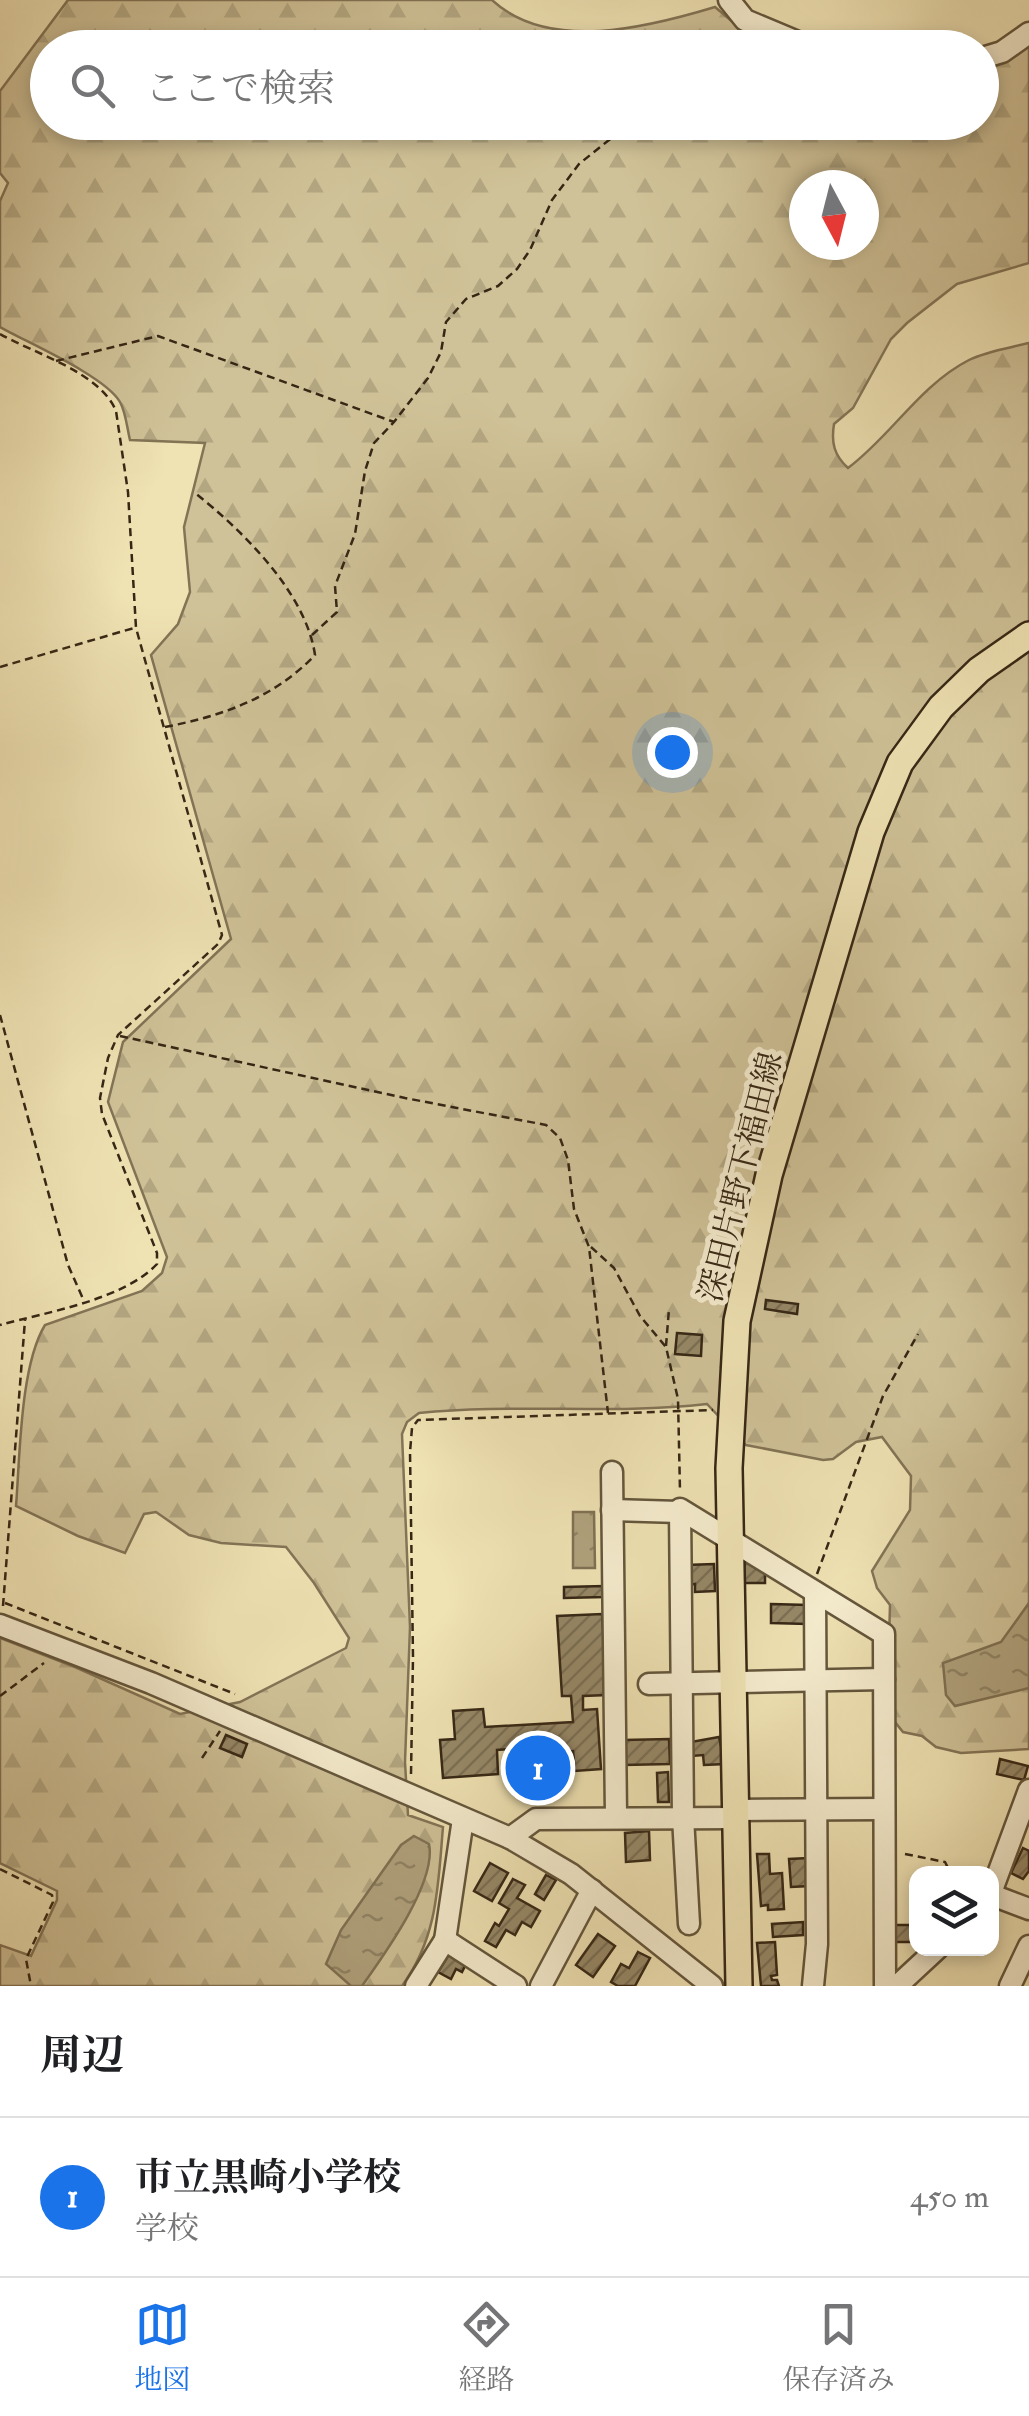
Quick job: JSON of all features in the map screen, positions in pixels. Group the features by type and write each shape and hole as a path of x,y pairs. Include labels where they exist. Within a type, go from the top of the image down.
{"main road":[{"name":"深田片野下福田線","path":"738,1986 729,1468 737,1322 769,1175 871,832 900,764 942,707 979,670 1029,635"}],"street":[{"path":"728,0 745,20 769,30"},
{"path":"999,53 1029,33"},
{"path":"612,1472 616,1816"},
{"path":"612,1510 680,1510 884,1634 885,1986"},
{"path":"680,1510 683,1817 689,1924"},
{"path":"813,1591 817,1944 813,1986"},
{"path":"1,1625 151,1683 510,1838 592,1890 712,1986"},
{"path":"649,1684 884,1679"},
{"path":"999,1874 1029,1790"},
{"path":"510,1838 536,1819 883,1809"},
{"path":"416,1986 445,1940 463,1818"},
{"path":"540,1986 592,1890"},
{"path":"999,1896 1029,1909"},
{"path":"445,1940 516,1986"},
{"path":"1010,1986 1029,1946"},
{"path":"897,1986 929,1956"}],"path":[{"path":"312,634 337,612 336,586 356,534 365,471 374,443 436,365 446,322 466,299 498,286 516,269 530,250 552,200 579,164 609,140"},
{"path":"0,334 85,378 112,400 128,492 136,628 222,935 218,944 118,1036 108,1058 100,1098 102,1114 157,1253 157,1264 144,1278 85,1302 0,1325"},
{"path":"54,361 158,336 394,422"},
{"path":"164,727 249,704 298,673 314,655 312,634 275,571 222,514 196,493"},
{"path":"0,667 136,628"},
{"path":"0,1014 68,1265 85,1302"},
{"path":"118,1036 546,1125 560,1138 568,1160 574,1209 589,1246 608,1413"},
{"path":"589,1246 614,1268 640,1316 666,1347"},
{"path":"670,1309 666,1347 678,1399 680,1510"},
{"path":"1,1625 25,1318"},
{"path":"813,1591 883,1396 918,1334"},
{"path":"412,1768 412,1428 418,1420 718,1410"},
{"path":"3,1602 236,1694"},
{"path":"0,1696 61,1651"},
{"path":"202,1758 212,1747 226,1716"},
{"path":"884,1850 945,1862 947,1866"},
{"path":"0,1869 52,1895 26,1959 31,1986"}],"green space":[{"path":"68,0 492,0 515,16 564,30 46,30"},
{"path":"715,7 744,30 610,30 660,22"},
{"path":"1029,40 1029,263 957,284 907,323 891,339 853,408 834,424 833,437 839,458 848,468 951,371 983,354 1029,343 1029,1749 961,1753 936,1747 922,1736 903,1732 887,1712 890,1605 877,1588 872,1571 910,1510 911,1476 882,1437 856,1442 833,1459 823,1460 746,1445 707,1404 419,1413 407,1422 402,1434 410,1627 405,1762 408,1815 443,1827 434,1910 423,1949 402,1986 0,1986 0,1945 31,1956 57,1900 57,1891 0,1863 0,1638 180,1714 240,1702 346,1648 349,1638 286,1547 221,1543 189,1535 156,1512 144,1514 125,1553 16,1506 26,1387 45,1325 142,1291 162,1273 167,1257 108,1102 123,1042 231,939 151,655 178,624 190,592 184,527 205,443 130,440 122,406 112,392 83,371 0,327 0,201 8,183 0,173 0,91 30,51 30,140 999,140 999,53"}],"water":[{"path":"573,1512 594,1512 595,1568 573,1568"},
{"path":"1029,1603 1029,1688 955,1706 946,1695 943,1663 1001,1642"},
{"path":"414,1836 429,1844 425,1878 395,1937 362,1986 351,1986 326,1964 341,1930 401,1845"}],"building":[{"path":"766,1300 798,1304 797,1314 765,1309"},
{"path":"677,1333 702,1335 701,1356 675,1354"},
{"path":"744,1563 765,1563 765,1583 744,1583"},
{"path":"714,1564 715,1591 695,1592 695,1584 687,1585 686,1565"},
{"path":"604,1586 604,1597 564,1598 564,1587"},
{"path":"771,1604 808,1605 807,1624 771,1623"},
{"path":"602,1614 607,1695 583,1696 583,1710 597,1709 601,1769 575,1771 573,1751 558,1752 558,1748 547,1749 549,1771 526,1773 524,1748 497,1750 498,1774 443,1778 440,1740 455,1739 453,1711 483,1709 485,1727 573,1722 571,1696 562,1696 557,1616"},
{"path":"226,1735 247,1744 242,1757 220,1748"},
{"path":"719,1737 725,1764 704,1765 703,1755 692,1756 691,1742"},
{"path":"669,1739 670,1764 624,1765 624,1740"},
{"path":"1000,1759 1028,1766 1024,1780 997,1774"},
{"path":"668,1772 669,1802 658,1802 657,1773"},
{"path":"649,1831 650,1860 626,1862 625,1833"},
{"path":"1023,1848 1029,1851 1029,1871 1023,1879 1011,1873"},
{"path":"757,1854 769,1854 770,1874 782,1873 784,1909 768,1910 768,1905 761,1906"},
{"path":"808,1858 810,1886 791,1887 789,1859"},
{"path":"490,1863 508,1873 492,1901 474,1891"},
{"path":"546,1875 556,1880 544,1900 535,1894"},
{"path":"513,1879 525,1885 517,1898 540,1911 531,1927 522,1922 515,1935 506,1930 496,1947 485,1941 509,1909 499,1903"},
{"path":"803,1922 803,1935 773,1937 772,1924"},
{"path":"894,1925 909,1925 909,1942 895,1942"},
{"path":"598,1934 615,1946 593,1977 576,1965"},
{"path":"775,1942 777,1975 771,1976 779,1986 761,1986 757,1943"},
{"path":"638,1952 650,1958 635,1986 611,1982 621,1964 629,1968"},
{"path":"449,1954 466,1964 462,1972 456,1969 451,1979 438,1972"}],"place":[{"name":"市立黒崎小学校","path":"538,1768"}]}
